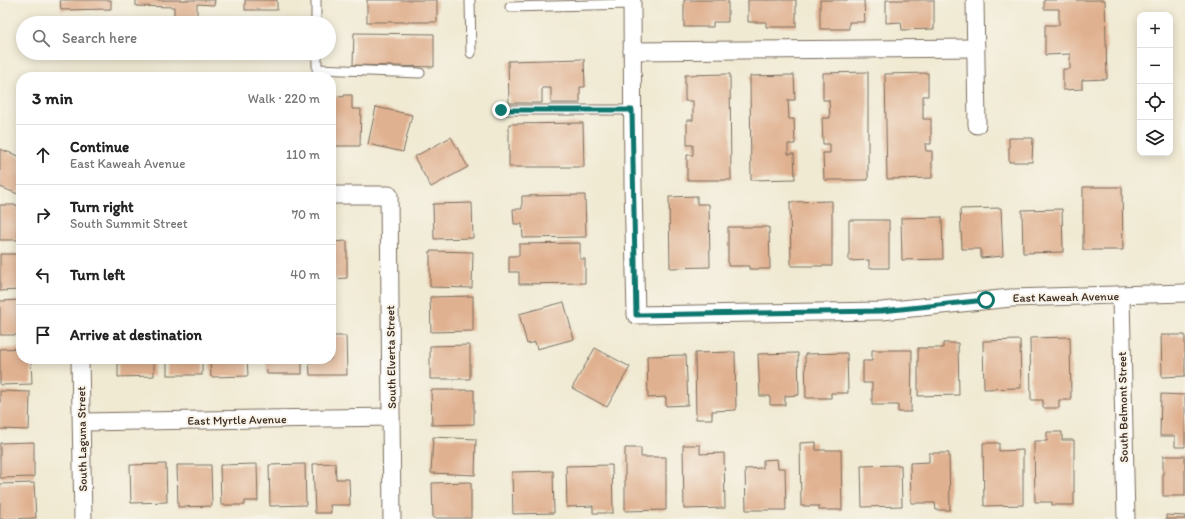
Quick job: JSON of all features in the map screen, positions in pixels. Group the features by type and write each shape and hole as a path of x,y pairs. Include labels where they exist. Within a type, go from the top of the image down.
{"street":[{"path":"975,0 977,125"},
{"path":"632,2 632,110"},
{"path":"632,51 976,48"},
{"name":"East Kaweah Avenue","path":"632,110 636,315 882,311 1011,298 1185,293"},
{"name":"South Elverta Street","path":"336,195 389,195 392,519"},
{"name":"South Belmont Street","path":"1121,296 1126,519"},
{"name":"South Laguna Street","path":"80,364 83,519"},
{"name":"East Myrtle Avenue","path":"82,422 391,417"}],"lane":[{"path":"316,0 316,16"},
{"path":"470,0 471,53"},
{"path":"510,7 632,2"},
{"path":"317,60 317,69 420,73"},
{"path":"501,110 632,110"}],"building":[{"path":"60,0 111,0 111,9 61,10"},
{"path":"136,0 215,0 214,5 197,4 197,16 174,16 174,7 136,6"},
{"path":"245,0 277,0 277,10 245,10"},
{"path":"367,0 437,0 437,22 367,22"},
{"path":"684,0 728,0 728,22 713,22 713,27 684,27"},
{"path":"748,0 796,0 796,27 766,27 766,22 748,22"},
{"path":"820,0 864,0 865,22 849,22 849,29 820,29"},
{"path":"886,0 934,0 934,29 902,30 901,22 886,23"},
{"path":"1044,0 1105,0 1107,79 1082,80 1082,89 1063,90 1063,69 1070,69 1070,54 1045,55 1045,25 1059,25 1059,9 1044,9"},
{"path":"354,33 434,34 434,67 353,65"},
{"path":"584,59 585,87 580,87 580,103 551,103 551,88 542,88 542,103 509,103 508,61"},
{"path":"868,72 868,180 824,180 823,153 830,153 830,144 823,144 822,118 830,118 829,100 823,100 823,73"},
{"path":"928,73 928,96 923,96 923,119 931,119 931,144 925,144 926,151 932,151 932,178 887,179 885,74"},
{"path":"730,74 731,180 687,180 687,155 693,155 693,145 687,145 687,120 693,120 693,101 685,101 685,75"},
{"path":"794,75 795,100 788,100 789,119 794,119 795,144 788,144 788,154 794,154 795,179 751,180 750,76"},
{"path":"344,95 352,95 352,109 361,109 360,146 336,146 336,96 344,97"},
{"path":"376,107 412,115 403,152 368,144"},
{"path":"583,123 584,167 509,167 509,124"},
{"path":"451,137 468,167 431,187 414,157"},
{"path":"1009,138 1033,138 1032,162 1009,162"},
{"path":"0,149 16,155 16,193 0,187"},
{"path":"1083,187 1122,187 1123,250 1083,250"},
{"path":"585,195 586,237 523,238 522,224 514,224 513,209 522,209 522,196"},
{"path":"697,196 697,204 709,204 710,267 670,268 669,197"},
{"path":"832,201 832,266 791,266 790,202"},
{"path":"472,203 473,238 434,239 433,204"},
{"path":"0,205 16,205 16,240 0,240"},
{"path":"1001,208 1003,256 981,258 981,249 962,249 960,209"},
{"path":"1062,209 1063,252 1023,253 1022,210"},
{"path":"942,217 943,259 902,260 901,218"},
{"path":"849,220 889,220 889,268 869,268 869,260 849,261"},
{"path":"728,227 769,227 770,269 749,269 749,266 728,266"},
{"path":"347,241 347,278 336,279 336,242"},
{"path":"580,243 580,259 585,259 585,283 519,284 519,272 509,272 509,256 519,256 519,244"},
{"path":"430,251 473,252 472,288 430,287"},
{"path":"0,254 16,254 16,290 0,291"},
{"path":"473,296 473,331 431,332 430,297"},
{"path":"16,300 16,335 0,335 0,301"},
{"path":"564,302 574,339 537,349 535,342 527,344 519,314"},
{"path":"1161,335 1185,335 1185,376 1162,377"},
{"path":"336,336 346,336 347,375 310,375 309,364 336,364"},
{"path":"1070,337 1071,400 1059,400 1059,408 1043,408 1043,400 1031,400 1030,338"},
{"path":"1020,340 1021,388 984,389 983,341"},
{"path":"943,343 958,343 959,395 918,396 918,348 943,348"},
{"path":"470,345 470,379 430,379 430,346"},
{"path":"16,348 16,364 31,364 32,384 0,385 0,349"},
{"path":"595,348 630,367 607,407 572,388"},
{"path":"872,350 912,350 911,412 898,412 898,405 872,405 872,383 863,383 863,361 872,361"},
{"path":"735,352 736,410 712,411 712,419 696,419 695,353"},
{"path":"798,353 799,395 785,396 785,405 770,405 770,396 760,396 758,354"},
{"path":"847,353 848,393 831,393 831,398 806,398 805,354"},
{"path":"686,355 688,405 666,406 666,397 648,398 647,356"},
{"path":"118,364 154,364 154,376 118,377"},
{"path":"167,364 202,364 202,375 167,375"},
{"path":"210,364 247,364 248,376 211,377"},
{"path":"266,364 302,364 302,374 267,374"},
{"path":"431,390 474,390 474,424 432,425"},
{"path":"0,391 30,392 29,430 0,429"},
{"path":"1161,394 1185,395 1185,447 1175,447 1175,436 1160,436"},
{"path":"1047,432 1062,432 1062,440 1074,440 1074,505 1052,505 1052,502 1035,502 1034,441 1047,441"},
{"path":"433,437 476,439 475,475 431,473"},
{"path":"34,442 34,477 0,478 0,443"},
{"path":"816,442 816,450 841,450 842,510 819,510 819,506 801,506 800,443"},
{"path":"983,443 999,443 999,451 1023,450 1023,505 984,506"},
{"path":"683,445 700,445 700,454 724,453 725,508 684,509"},
{"path":"625,448 641,448 641,457 666,457 666,510 625,511"},
{"path":"929,453 949,453 950,510 936,510 935,503 911,503 910,463 929,462"},
{"path":"1163,456 1185,456 1185,496 1163,496"},
{"path":"777,459 778,468 785,468 786,510 746,510 745,469 763,468 763,460"},
{"path":"335,463 336,479 349,479 350,505 330,505 331,513 315,513 313,464"},
{"path":"166,464 167,502 131,503 130,465"},
{"path":"257,464 258,501 245,501 245,505 221,505 220,465"},
{"path":"305,464 306,505 270,506 269,465"},
{"path":"177,465 211,465 212,506 178,507"},
{"path":"612,465 613,513 593,513 593,506 567,507 566,466"},
{"path":"901,465 902,506 862,507 861,466"},
{"path":"553,471 554,513 513,514 512,472"},
{"path":"471,482 471,518 433,518 432,483"},
{"path":"34,483 36,518 0,519 0,484"},
{"path":"1166,515 1185,516 1185,519 1166,519"}],"route":[{"path":"501,110 632,110 636,315 882,311 986,300"}]}
